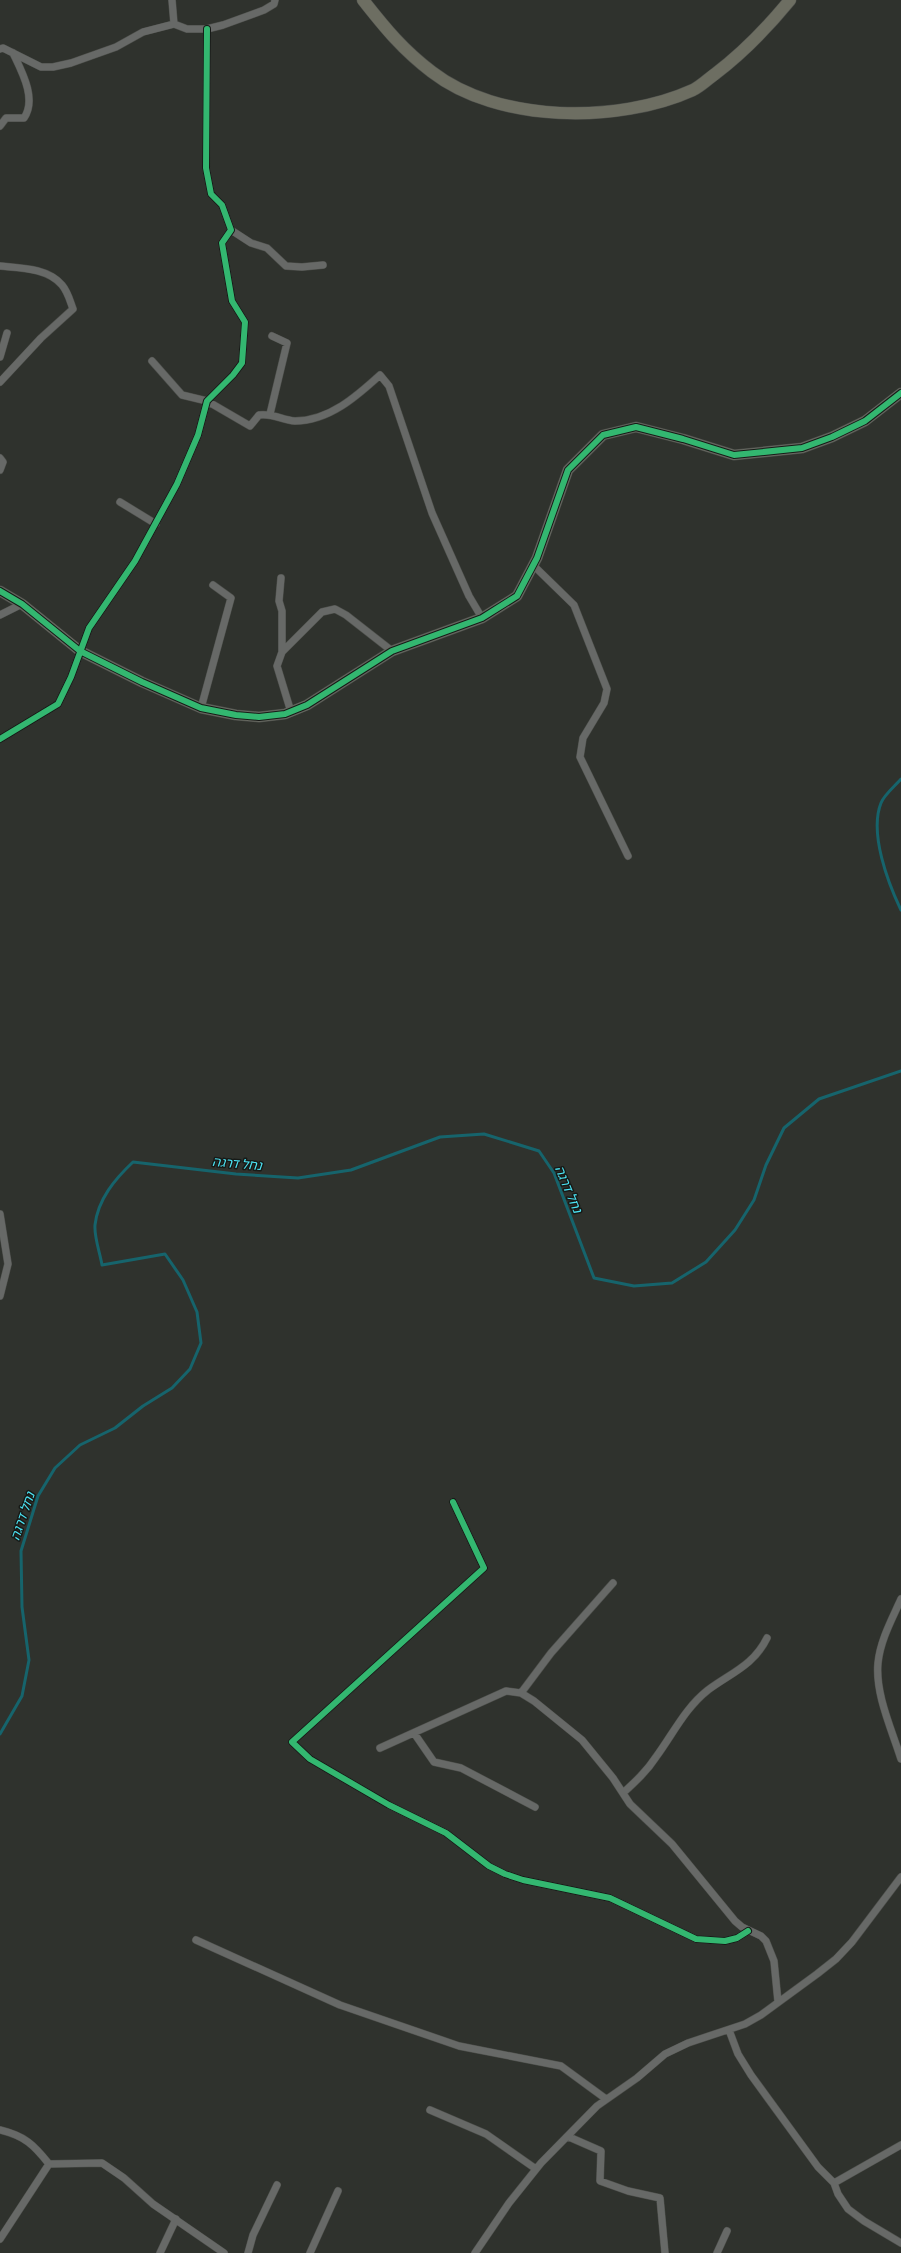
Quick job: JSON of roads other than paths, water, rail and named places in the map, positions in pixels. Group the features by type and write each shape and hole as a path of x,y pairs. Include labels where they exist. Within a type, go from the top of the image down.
{"main road":[{"path":"363,0 394,40 433,73 475,96 518,108 560,113 613,111 653,104 694,89 739,56 769,26 790,0"}],"street":[{"path":"172,0 174,24"},
{"path":"0,49 13,53 41,66 53,67 71,63 116,46 143,32 174,24 187,29 206,29 264,10 274,4 275,0"},
{"path":"206,29 206,168 211,194 222,205 231,230 251,243 267,248 286,266 302,267 323,265"},
{"path":"0,126 6,118 24,118 27,113 30,99 13,53"},
{"path":"0,739 58,704 72,677 80,651 90,628 135,561 177,484 195,442 207,401 233,375 242,363 245,322 232,301 222,243 231,230"},
{"path":"0,266 38,271 52,278 62,285 73,309 42,338 0,382"},
{"path":"0,357 7,333"},
{"path":"270,414 287,343 272,336"},
{"path":"152,361 182,395 207,401 250,426 259,415 270,414 287,420 309,421 350,402 380,375 389,386 432,513 469,596 482,618"},
{"path":"0,591 22,604 80,651 142,682 201,708 236,715 259,717 291,712 306,705 392,651 482,618 517,596 533,565 568,470 603,435 636,428 683,439 734,455 802,448 832,437 865,421 901,393"},
{"path":"0,458 3,462 0,470"},
{"path":"120,502 156,524"},
{"path":"533,565 574,605 607,689 604,704 583,738 580,757 628,856"},
{"path":"281,578 279,601 282,610 282,652 277,666 291,712"},
{"path":"201,708 231,598 213,585"},
{"path":"0,615 22,604"},
{"path":"282,652 322,612 334,609 346,615 392,651"},
{"path":"0,1214 8,1264 0,1296"},
{"path":"453,1502 484,1568 292,1742 310,1759 389,1805 446,1833 489,1866 505,1874 523,1880 610,1898 696,1939 725,1941 737,1938 748,1931"},
{"path":"521,1693 551,1653 613,1583"},
{"path":"901,1599 886,1633 878,1663 882,1696 901,1759"},
{"path":"623,1793 655,1759 675,1727 696,1701 708,1690 750,1662 761,1650 767,1638"},
{"path":"380,1748 506,1691 521,1693 548,1711 582,1740 635,1809 672,1844 735,1920 748,1931 760,1936 771,1950 778,2002"},
{"path":"414,1733 434,1762 462,1768 535,1807"},
{"path":"475,2253 536,2169 569,2137 597,2106 665,2054 688,2043 729,2030 756,2018 836,1959 867,1924 901,1878"},
{"path":"196,1940 340,2005 459,2046 561,2066 606,2099"},
{"path":"729,2030 738,2054 751,2075 818,2167 834,2183 838,2194 848,2209 864,2221 901,2243"},
{"path":"430,2110 486,2134 536,2169"},
{"path":"0,2130 15,2133 34,2144 49,2164"},
{"path":"569,2137 601,2151 600,2181 628,2191 660,2198 665,2253"},
{"path":"834,2183 901,2145"},
{"path":"49,2164 102,2163 124,2178 153,2204 224,2253"},
{"path":"0,2239 49,2164"},
{"path":"248,2253 253,2235 277,2184"},
{"path":"310,2253 338,2191"},
{"path":"160,2253 176,2219"},
{"path":"717,2253 727,2231"}],"waterway":[{"name":"נחל דרגה","path":"901,779 882,800 878,815 877,829 886,872 901,910"},
{"name":"נחל דרגה","path":"0,1734 22,1696 29,1660 22,1607 21,1551 38,1496 55,1468 80,1445 115,1428 143,1406 172,1388 190,1369 201,1343 197,1312 183,1280 165,1254 102,1265 95,1235 97,1216 108,1190 133,1162 236,1174 298,1178 351,1170 440,1137 484,1134 539,1151 554,1173 594,1278 634,1286 672,1283 706,1262 735,1230 754,1200 766,1165 784,1128 819,1099 901,1071"}]}
